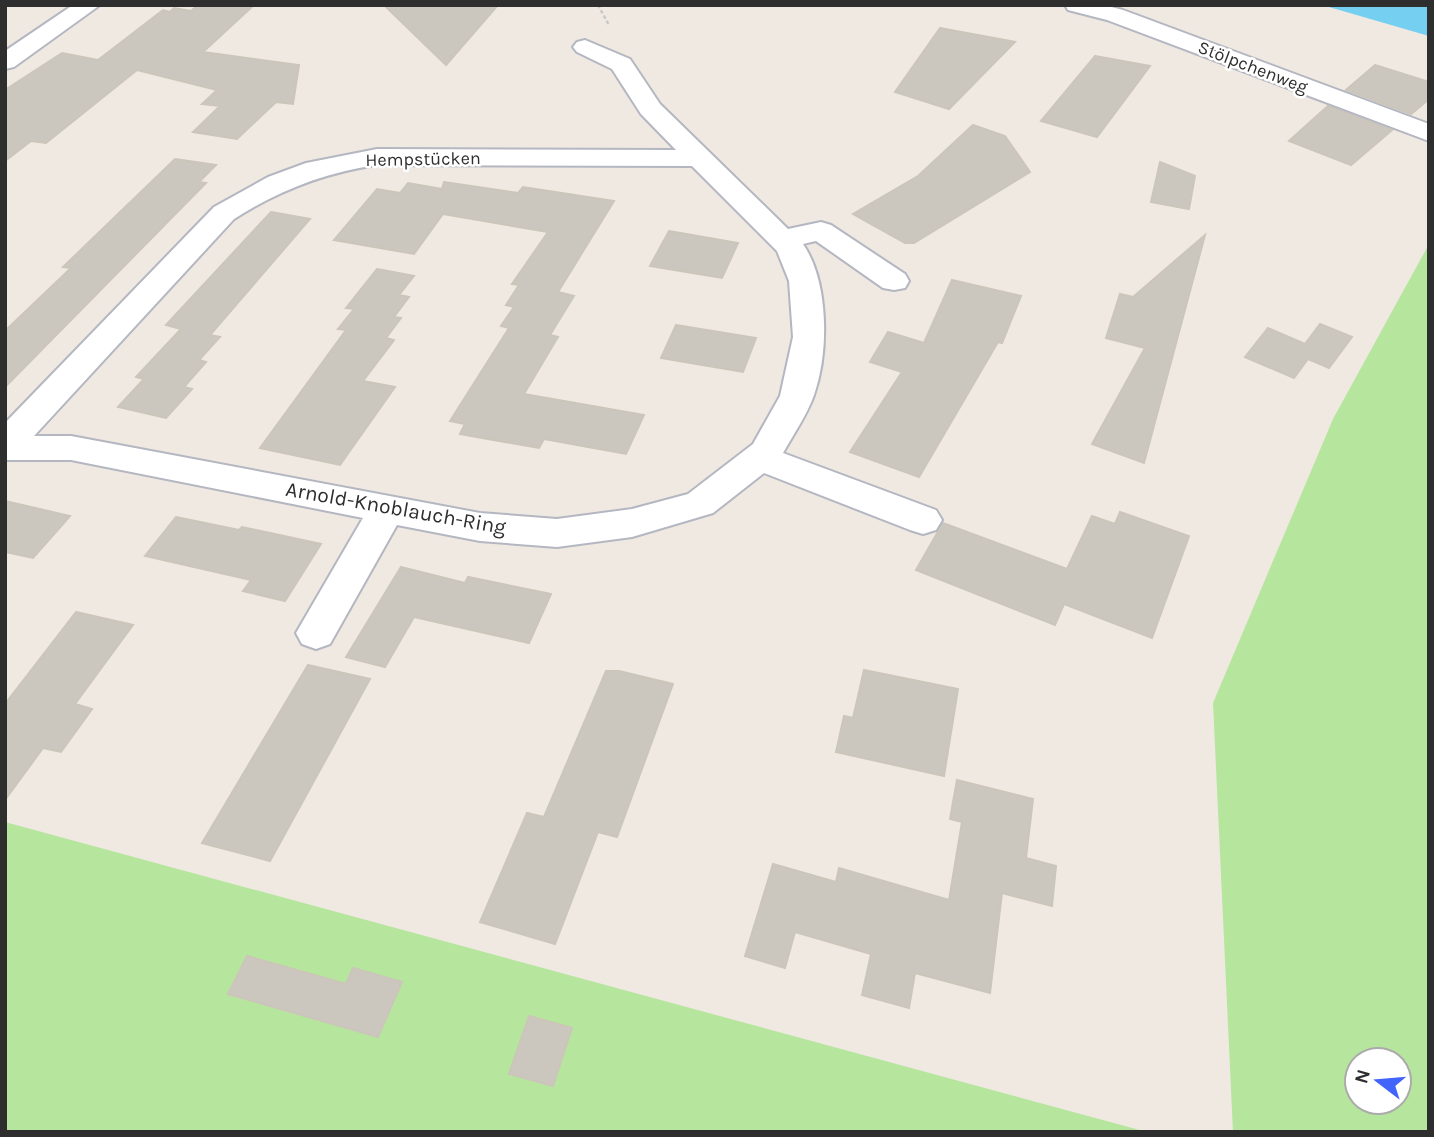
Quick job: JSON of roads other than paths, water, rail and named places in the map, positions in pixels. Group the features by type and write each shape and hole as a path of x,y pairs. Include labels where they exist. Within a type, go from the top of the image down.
{"street":[{"path":"5,62 89,5"},
{"name":"Stölpchenweg","path":"1076,5 1115,15 1429,133"},
{"name":"Arnold-Knoblauch-Ring","path":"5,447 71,448 480,527 557,533 632,523 700,503 766,452 797,396 809,337 804,281 791,248 650,109 621,64 585,47"},
{"name":"Hempstücken","path":"5,447 224,213 246,198 290,176 345,161 377,158 700,158"},
{"path":"783,239 821,231 894,281"},
{"path":"759,457 923,520"},
{"path":"316,633 388,508"}],"water":[{"path":"1322,5 1429,5 1429,36"}]}
